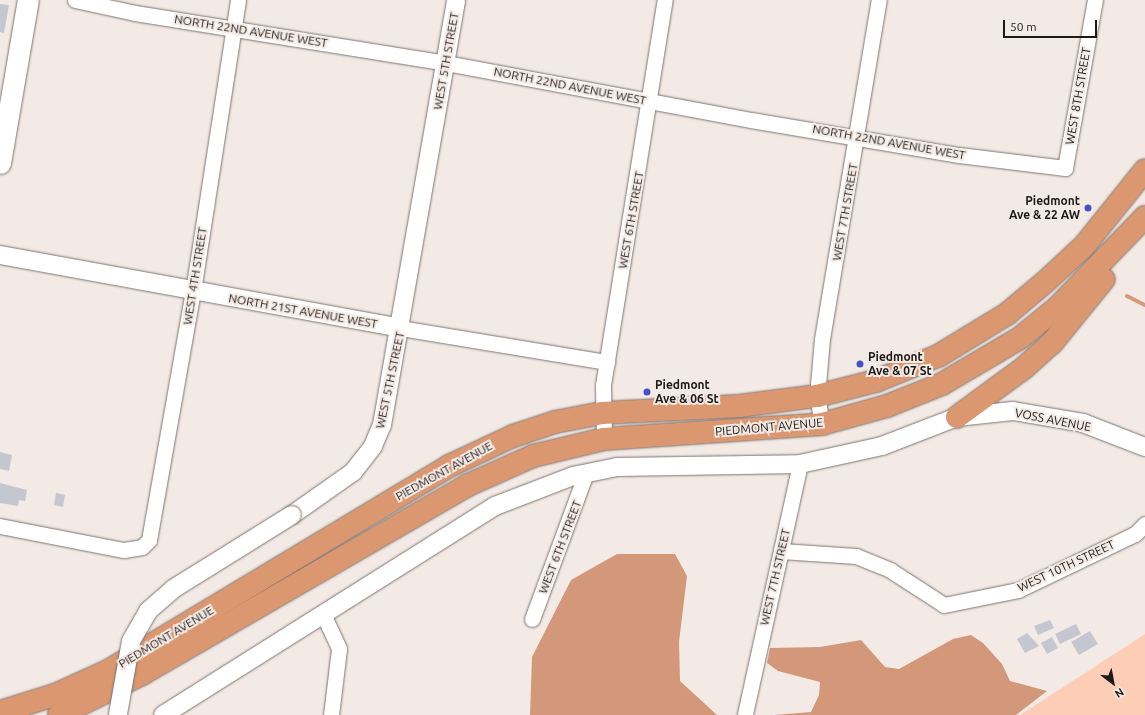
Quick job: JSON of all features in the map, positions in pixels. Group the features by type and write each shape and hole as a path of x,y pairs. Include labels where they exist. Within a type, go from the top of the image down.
{"highway":[{"name":"PIEDMONT AVENUE","path":"0,712 55,695 108,671 481,449 541,426 602,412 739,406 817,396 876,381 938,356 1007,314 1084,246 1144,173"},
{"name":"PIEDMONT AVENUE","path":"59,715 142,674 486,476 550,450 604,439 822,424 887,406 942,384 1014,342 1084,283 1144,218"},
{"path":"957,417 1025,367 1052,343 1102,281 1144,218"}],"main road":[{"path":"0,163 28,0"}],"street":[{"name":"NORTH 22ND AVENUE WEST","path":"75,0 135,13 446,62 652,101 858,137 959,154 1065,168"},
{"name":"WEST 4TH STREET","path":"0,526 124,550 142,547 152,531 193,291 238,0"},
{"name":"WEST 5TH STREET","path":"118,715 131,642 148,610 173,589 292,515 345,479 373,446 384,419 401,328 456,0"},
{"name":"WEST 6TH STREET","path":"604,439 602,412 607,362 652,101 665,0"},
{"name":"WEST 7TH STREET","path":"822,424 817,396 822,339 858,137 879,0"},
{"name":"WEST 8TH STREET","path":"1065,168 1095,0"},
{"name":"NORTH 21ST AVENUE WEST","path":"0,255 401,328 607,362"},
{"name":"VOSS AVENUE","path":"957,417 1013,411 1083,423 1145,447"},
{"path":"163,715 494,506 548,483 616,467 800,464 882,446 957,417"},
{"name":"WEST 7TH STREET","path":"745,714 800,464"},
{"name":"WEST 6TH STREET","path":"532,619 586,473"},
{"name":"WEST 10TH STREET","path":"781,551 856,556 890,570 944,605 987,598 1018,590 1135,534 1145,524"},
{"path":"323,614 339,649 331,715"}],"shaded area":[{"path":"617,554 675,554 687,576 679,642 680,681 717,715 530,715 532,657 571,580"},
{"path":"1145,634 1145,715 1020,715"},
{"path":"971,635 983,643 1002,664 1010,681 1047,691 1016,715 774,715 811,712 819,695 820,682 778,671 767,663 770,648 820,647 861,640 885,667 899,669 953,639"}],"building":[{"path":"0,4 9,5 4,33 0,32"},
{"path":"0,452 12,455 9,471 0,469"},
{"path":"0,483 27,490 25,501 19,500 18,506 0,503"},
{"path":"56,493 65,495 63,507 54,505"},
{"path":"1050,620 1054,628 1038,635 1034,626"},
{"path":"1076,624 1081,634 1060,644 1055,634"},
{"path":"1090,631 1098,644 1079,655 1071,642"},
{"path":"1027,633 1039,646 1025,653 1017,639"},
{"path":"1052,637 1058,648 1047,654 1041,643"}],"waterway":[{"path":"1127,296 1145,305"}],"place":[{"name":"Piedmont Ave & 22 AW","path":"1088,208"},
{"name":"Piedmont Ave & 07 St","path":"860,364"},
{"name":"Piedmont Ave & 06 St","path":"647,392"}]}
